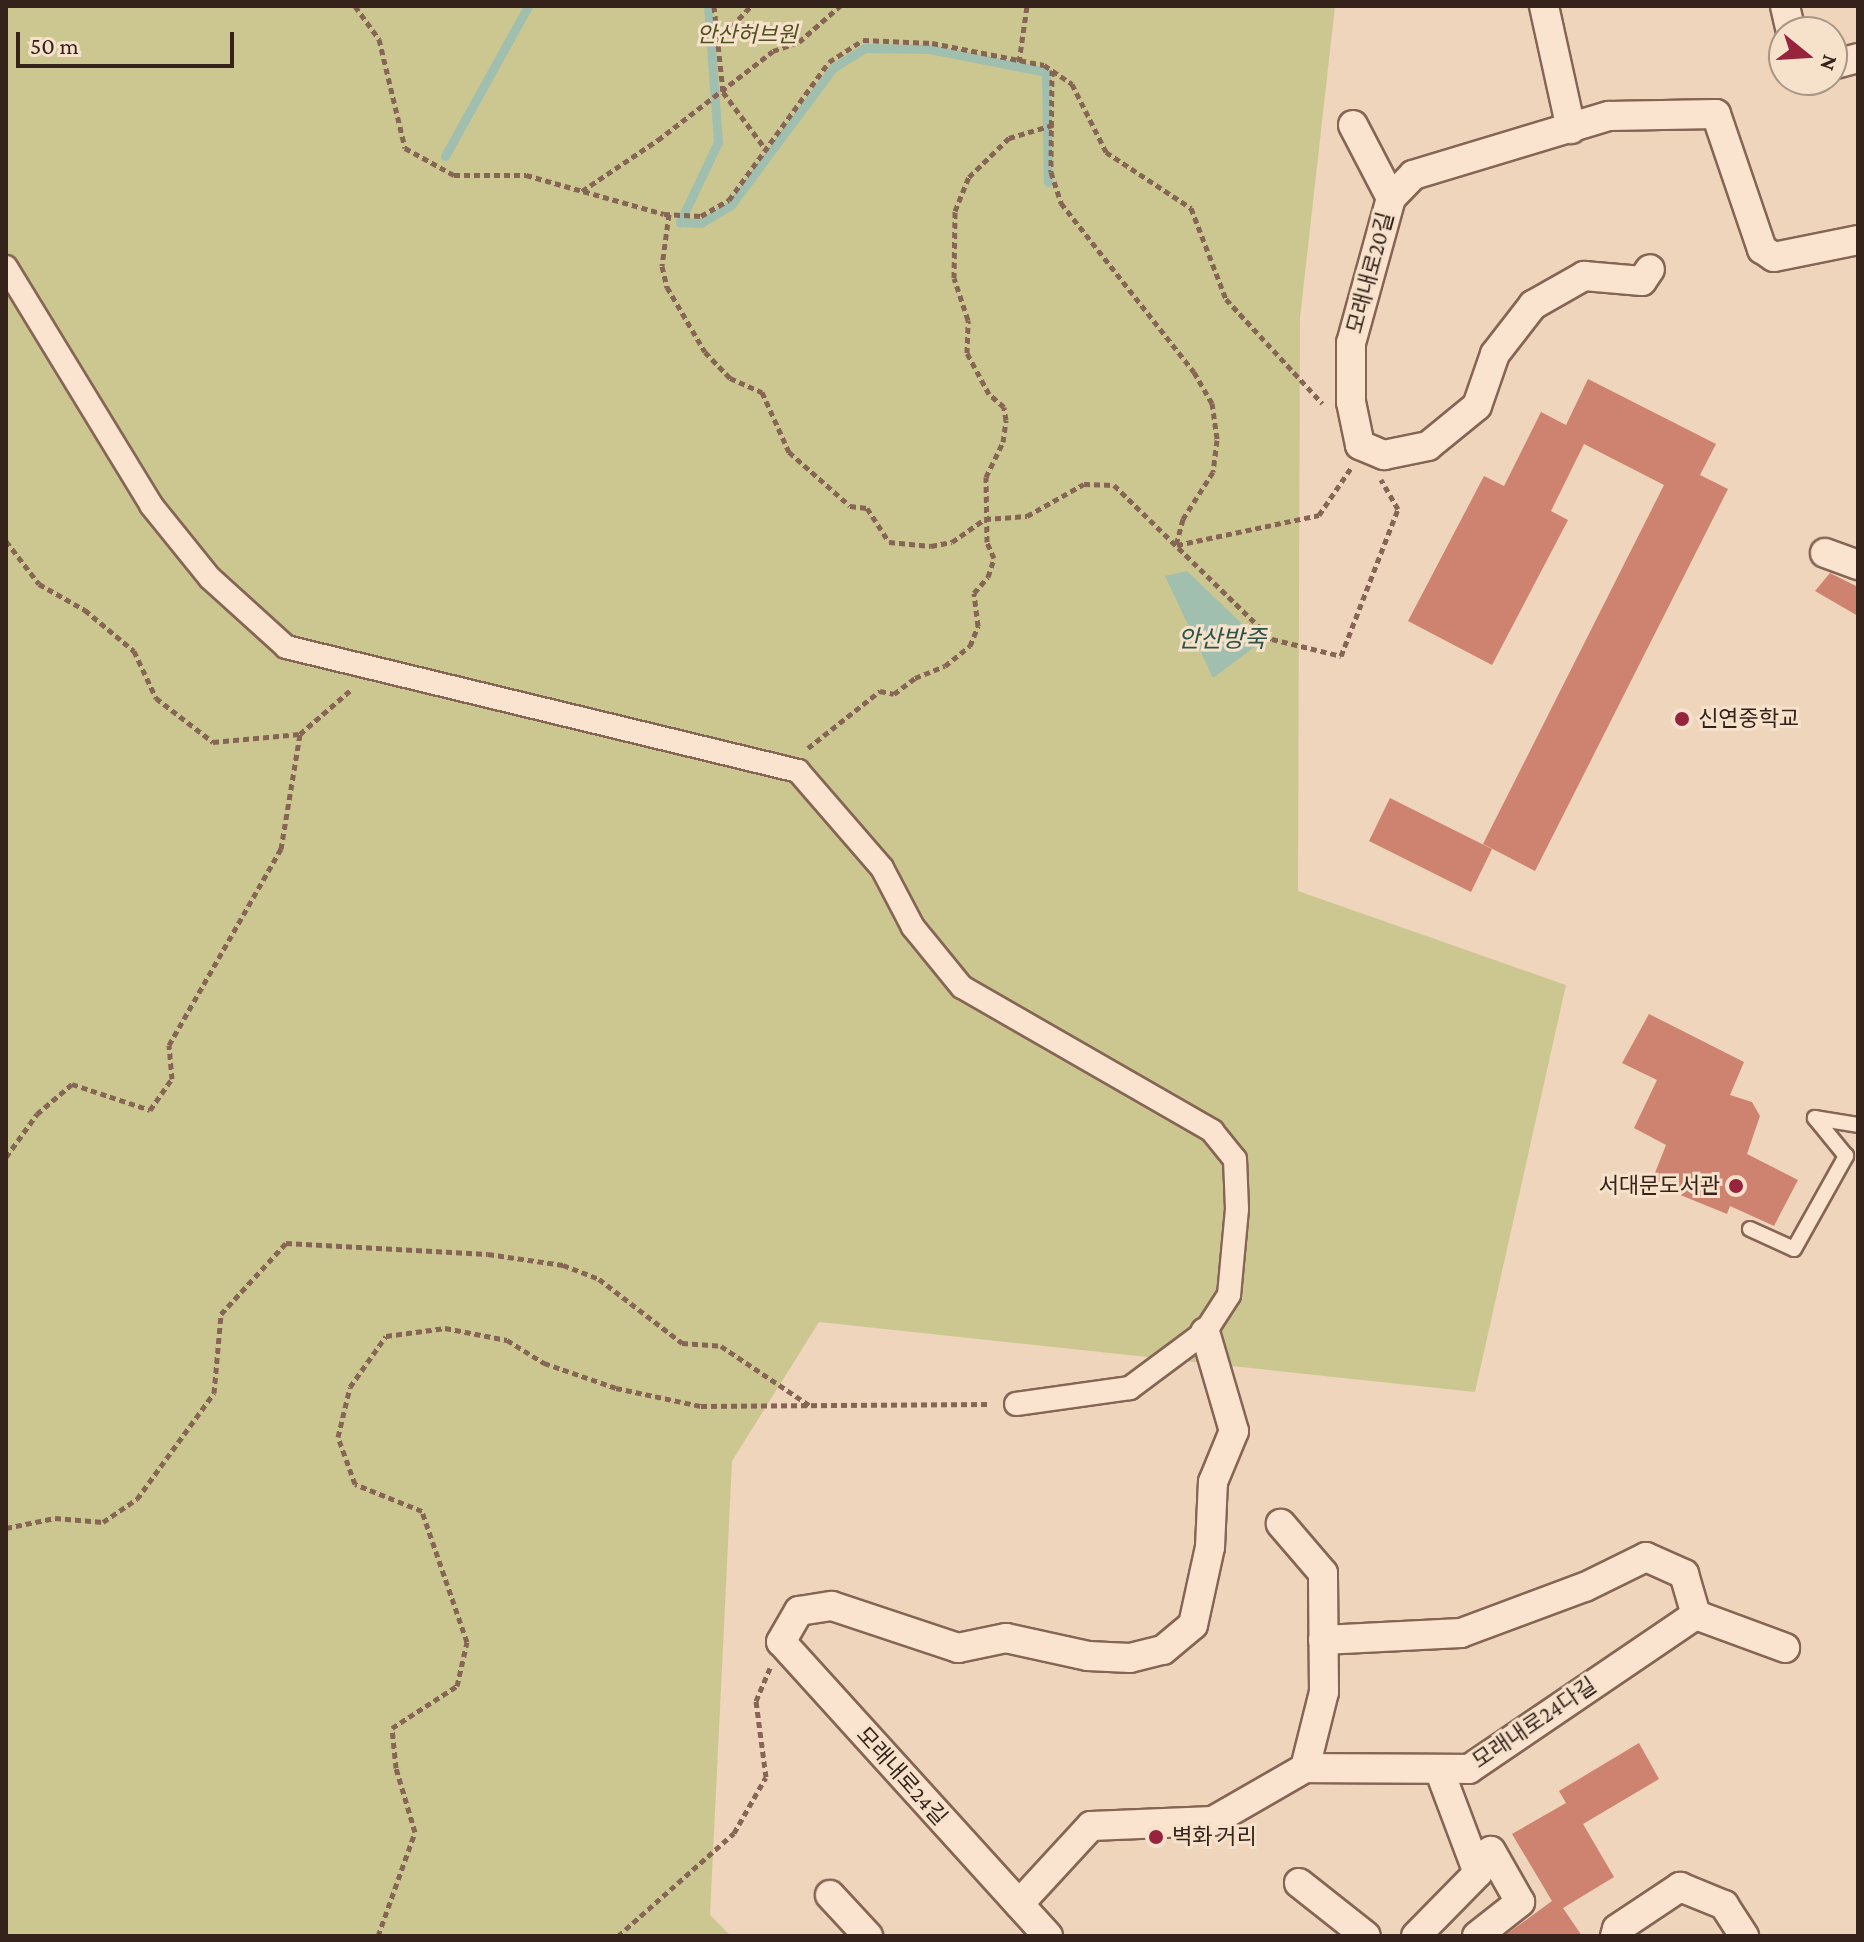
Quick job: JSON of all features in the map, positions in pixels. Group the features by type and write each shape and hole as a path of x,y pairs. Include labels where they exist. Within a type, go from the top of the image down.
{"street":[{"path":"1544,6 1571,129"},
{"name":"모래내로20길","path":"1360,445 1351,402 1351,343 1391,198 1413,175 1609,116 1716,114 1762,249 1774,257 1858,240"},
{"name":"모래내로20길","path":"1353,125 1391,198"},
{"path":"6,267 151,505 210,578 286,647 368,664 798,771 882,868 913,927 962,987 1212,1131 1235,1159 1229,1295 1205,1332 1130,1388 1016,1404"},
{"path":"1360,445 1384,455 1428,446 1477,406 1495,354 1533,305 1584,276 1642,281 1650,269"},
{"path":"1825,553 1858,565"},
{"path":"781,1642 799,1611 832,1606 958,1648 1006,1638 1088,1656 1130,1658 1163,1650 1193,1625 1210,1547 1213,1482 1234,1431 1205,1332"},
{"path":"1019,1904 1091,1826 1213,1821 1305,1768 1324,1692 1323,1573 1281,1524"},
{"path":"1323,1640 1461,1633 1585,1587 1646,1557 1684,1574 1696,1615 1785,1648"},
{"name":"모래내로24다길","path":"1305,1768 1469,1769 1696,1615"},
{"name":"모래내로24길","path":"781,1642 1048,1936"},
{"path":"1416,1936 1478,1873 1439,1769"},
{"path":"1477,1936 1520,1902 1491,1851"},
{"path":"1299,1883 1366,1936"},
{"path":"1615,1936 1617,1929 1680,1887 1724,1905 1744,1936"},
{"path":"830,1895 868,1936"}],"lane":[{"path":"1750,1229 1794,1249 1846,1156 1815,1118 1858,1125"}],"path":[{"path":"355,6 379,39 405,148 454,175 526,175 669,214 701,216 729,200 829,62 863,40 932,43 1052,70 1072,84 1106,152 1191,208 1226,299 1329,411"},
{"path":"714,6 723,92 767,151"},
{"path":"717,42 751,6"},
{"path":"581,191 710,102 773,51 799,42 840,6"},
{"path":"1019,62 1027,6"},
{"path":"1052,70 1051,172 1061,203 1194,372 1212,403 1217,440 1213,472 1183,519 1176,545"},
{"path":"783,767 834,733 880,691 894,694 970,646 978,626 974,593 988,577 994,558 985,519 986,477 1003,442 1006,420 1004,407 989,394 967,353 968,320 954,278 955,211 969,177 1009,138 1053,125"},
{"path":"669,214 662,266 667,287 705,352 730,378 762,392 789,452 818,481 850,506 867,508 889,542 931,546 952,542 985,519 1027,516 1084,484 1114,485 1272,639 1341,656 1398,509 1360,445 1319,515 1176,545"},
{"path":"6,541 39,584 85,610 134,651 156,698 213,742 300,734 357,685 368,664"},
{"path":"6,1157 37,1114 72,1084 150,1110 172,1079 169,1045 281,849 300,734"},
{"path":"6,1528 55,1518 103,1522 137,1499 214,1393 221,1314 286,1243 474,1253 563,1265 599,1279 682,1343 721,1346 810,1405"},
{"path":"378,1936 415,1832 396,1768 392,1728 457,1686 467,1642 422,1511 355,1484 338,1437 350,1387 386,1336 445,1328 507,1340 544,1363 616,1388 701,1406 1016,1404"},
{"path":"618,1936 734,1833 766,1777 756,1701 781,1642"}],"green space":[{"name":"안산허브원","path":"6,6 1335,6 1300,318 1298,891 1566,985 1475,1392 819,1322 732,1461 710,1915 731,1936 6,1936"}],"water":[{"name":"안산방죽","path":"1187,571 1261,642 1213,678 1165,576"}],"building":[{"path":"1588,379 1716,444 1700,475 1728,489 1535,871 1483,844 1664,485 1584,444 1551,511 1568,520 1492,665 1408,621 1484,476 1504,486 1541,412 1566,425"},
{"path":"1830,573 1858,587 1858,616 1815,591"},
{"path":"1390,798 1492,849 1471,892 1369,841"},
{"path":"1649,1014 1744,1062 1730,1095 1752,1102 1760,1116 1747,1154 1798,1180 1774,1226 1730,1206 1727,1214 1651,1183 1666,1145 1634,1128 1657,1080 1622,1063"},
{"path":"1639,1743 1659,1779 1583,1824 1614,1877 1563,1908 1582,1936 1504,1936 1552,1901 1512,1834 1566,1803 1559,1791"}],"waterway":[{"path":"445,156 528,6"},
{"path":"708,6 718,142 680,222 701,223 731,205 833,68 865,48 930,49 1046,72 1048,182"}],"place":[{"name":"신연중학교","path":"1682,719"},
{"name":"서대문도서관","path":"1736,1186"},
{"name":"벽화 거리","path":"1156,1837"}]}
